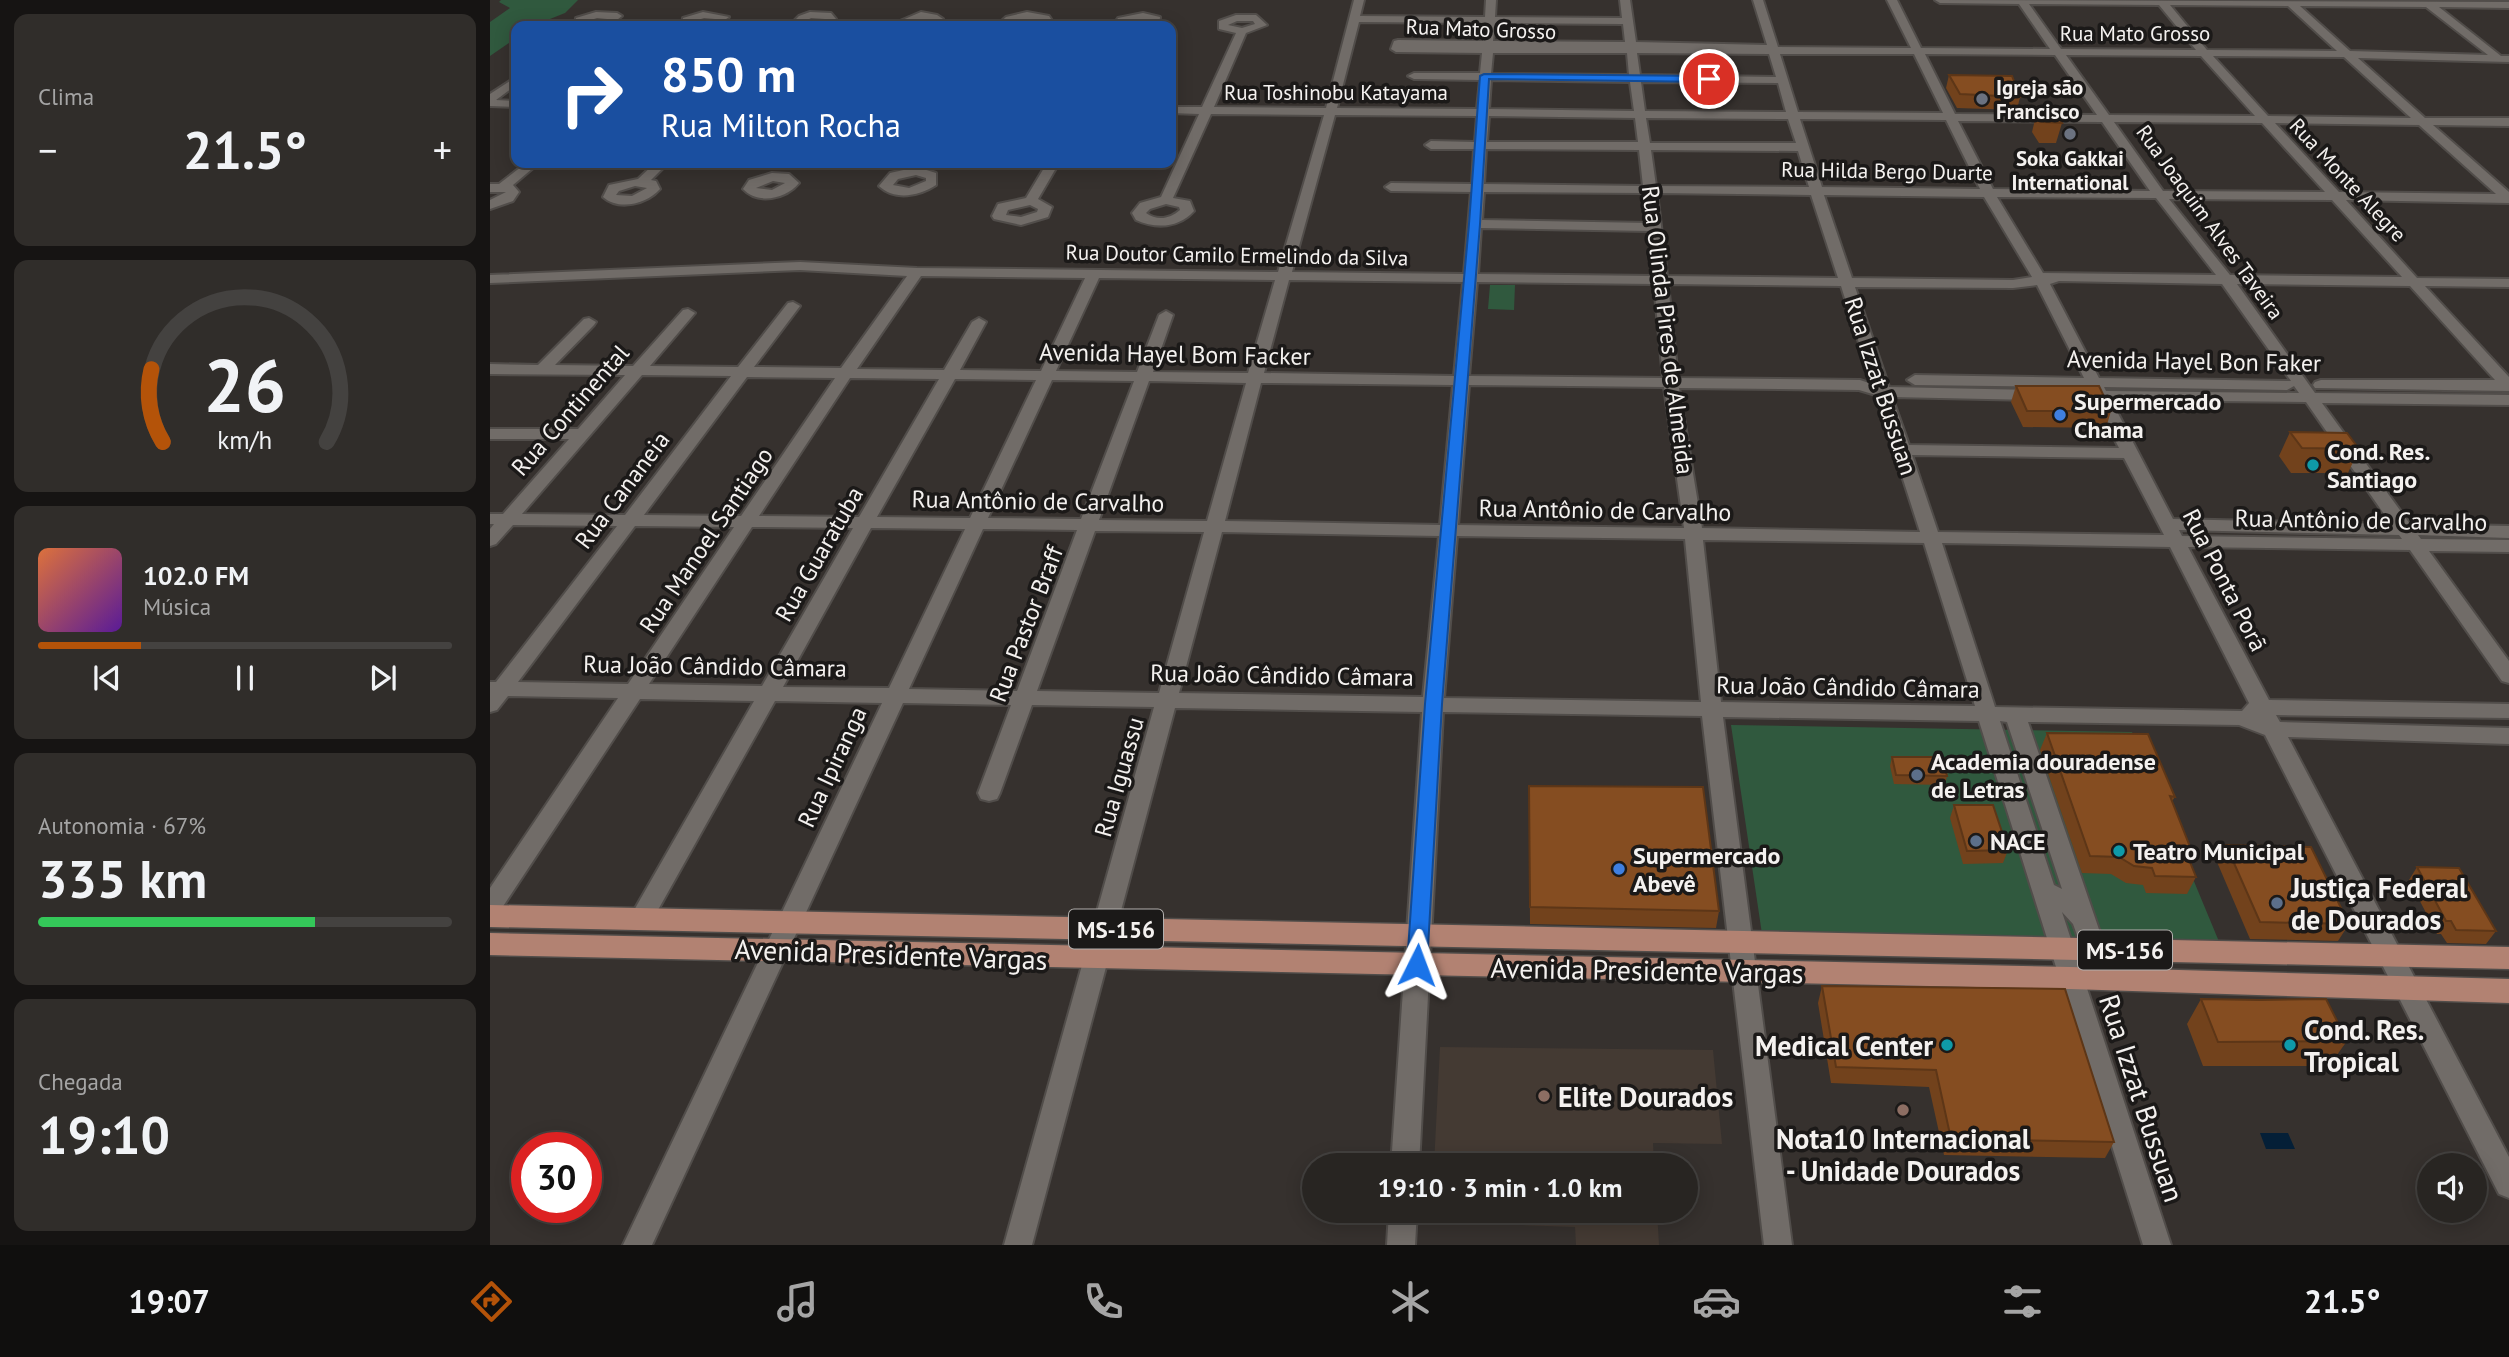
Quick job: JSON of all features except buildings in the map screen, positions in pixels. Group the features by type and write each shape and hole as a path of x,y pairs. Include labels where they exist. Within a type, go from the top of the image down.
{"main road":[{"name":"Avenida Presidente Vargas","path":"490,916 2509,958"},
{"name":"Avenida Presidente Vargas","path":"490,944 2070,978 2509,991"}],"street":[{"name":"Rua Iguassu","path":"1018,1245 1102,929 1169,699 1254,378 1332,108 1359,0"},
{"path":"1406,1153 1433,704 1475,224 1491,0"},
{"name":"Rua Olinda Pires de Almeida","path":"1625,0 1650,185 1671,384 1694,536 1712,710 1778,1245"},
{"name":"Rua Izzat Bussuan","path":"1758,0 1815,186 1931,538 2157,1245"},
{"name":"Rua Ponta Porã","path":"1892,0 1989,192 2045,279 2097,389 2171,532 2250,712 2271,729 2509,1185"},
{"path":"1940,0 2426,2 2509,5"},
{"name":"Rua Joaquim Alves Taveira","path":"2021,0 2159,194 2226,279 2509,676"},
{"name":"Rua Monte Alegre","path":"2160,1 2204,53 2338,196 2509,386"},
{"path":"2289,1 2507,196"},
{"path":"2426,2 2509,66"},
{"path":"1004,21 1027,15 1045,18 1047,21"},
{"path":"907,21 932,16 936,21"},
{"path":"1121,21 1143,16 1156,21"},
{"path":"1354,19 1627,21"},
{"path":"1166,200 1242,31"},
{"name":"Rua Mato Grosso","path":"1487,47 1398,43 1396,49 1487,47 2347,54 2509,59"},
{"name":"Rua Mato Grosso","path":"2496,57 2509,53"},
{"path":"1414,76 1783,80"},
{"path":"491,100 511,84"},
{"path":"491,100 511,98"},
{"path":"491,100 511,103"},
{"name":"Rua Toshinobu Katayama","path":"1176,104 1207,107"},
{"name":"Rua Toshinobu Katayama","path":"1176,110 1207,107 2418,117 2509,115"},
{"name":"Rua Toshinobu Katayama","path":"2418,117 2509,122"},
{"path":"1431,145 1804,147"},
{"path":"497,188 526,168"},
{"path":"642,182 657,168"},
{"path":"779,176 787,168"},
{"path":"1031,201 1050,168"},
{"name":"Rua Hilda Bergo Duarte","path":"1391,187 1476,183 1815,186 1989,192 2507,196"},
{"path":"490,205 512,195 512,190 497,188"},
{"path":"1475,224 1655,227"},
{"name":"Rua Doutor Camilo Ermelindo da Silva","path":"490,279 800,266 917,272 1284,276 1470,274 1574,279 1847,282 2226,279 2509,283"},
{"name":"Rua Manoel Santiago","path":"490,906 845,374 917,272"},
{"name":"Rua Ipiranga","path":"637,1245 1094,274"},
{"name":"Rua Cananeia","path":"494,695 793,306"},
{"name":"Rua Continental","path":"490,540 499,519 582,434 688,313"},
{"name":"Rua Pastor Braff","path":"989,793 1166,315"},
{"path":"542,370 589,323"},
{"name":"Rua Guaratuba","path":"641,919 979,323"},
{"name":"Avenida Hayel Bom Facker","path":"490,369 2306,392"},
{"name":"Avenida Hayel Bon Faker","path":"2306,392 2509,386"},
{"path":"2306,392 2509,400"},
{"path":"490,434 582,434"},
{"path":"1902,450 2130,453"},
{"name":"Rua Antônio de Carvalho","path":"499,519 976,523 1931,538 2171,532 2409,538 2509,546"},
{"name":"Rua Antônio de Carvalho","path":"2409,538 2509,532"},
{"name":"Rua João Cândido Câmara","path":"494,695 635,691 769,692 1988,716 2509,711"},
{"path":"2016,716 2094,950"},
{"path":"2271,729 2509,736"},
{"path":"2005,771 2024,757 2027,751"},
{"path":"2043,891 2068,902 2082,915"},
{"path":"1401,1245 1402,1223"}],"shaded area":[{"name":"Elite Dourados","path":"1440,1047 1713,1050 1722,1144 1653,1143 1653,1153 1435,1153"},
{"path":"1461,1223 1658,1223 1659,1245 1576,1245 1575,1227"}],"green space":[{"path":"578,0 565,13 550,19 552,21 511,21 511,41 490,56 490,22 510,8 499,2"},
{"path":"1490,285 1515,285 1514,310 1488,309"},
{"path":"1731,725 2132,732 2220,944 1762,934"}],"water":[{"path":"2260,1133 2288,1133 2295,1149 2266,1149"}],"place":[{"name":"Igreja são Francisco","path":"1982,99"},
{"name":"Soka Gakkai International","path":"2070,134"},
{"name":"Supermercado Chama","path":"2060,415"},
{"name":"Cond. Res. Santiago","path":"2313,465"},
{"name":"Academia douradense de Letras","path":"1917,775"},
{"name":"NACE","path":"1976,841"},
{"name":"Teatro Municipal","path":"2119,851"},
{"name":"Supermercado Abevê","path":"1619,869"},
{"name":"Justiça Federal de Dourados","path":"2277,903"},
{"name":"Medical Center","path":"1947,1045"},
{"name":"Cond. Res. Tropical","path":"2290,1045"},
{"name":"Elite Dourados","path":"1544,1096"},
{"name":"Nota10 Internacional - Unidade Dourados","path":"1903,1110"}],"route":[{"path":"1417,965 1433,704 1475,224 1484,76 1709,79"}]}
